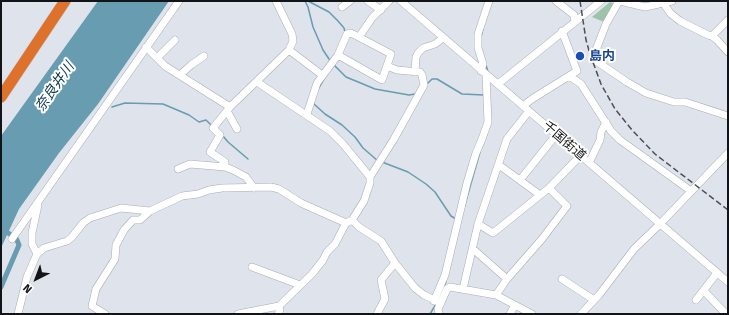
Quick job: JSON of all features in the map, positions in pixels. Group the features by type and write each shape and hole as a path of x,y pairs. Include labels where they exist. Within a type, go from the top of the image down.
{"highway":[{"path":"1,97 65,1"}],"street":[{"path":"12,239 179,1"},
{"path":"225,168 225,162 210,152 220,135 212,128 229,109 289,50 292,41 292,34 276,1"},
{"path":"342,7 350,1"},
{"path":"368,1 381,10"},
{"path":"359,37 372,18 389,1"},
{"name":"千国街道","path":"401,1 728,282"},
{"path":"439,314 437,302 467,183 476,153 488,122 486,75 478,48 478,34 489,1"},
{"path":"556,1 574,15 576,21"},
{"path":"498,84 601,1"},
{"path":"672,1 645,7 619,1 606,24 594,55 596,61 646,93 674,102 685,102 728,116"},
{"path":"664,3 671,14 680,21 712,36 728,52"},
{"path":"712,36 728,20"},
{"path":"523,106 577,71 562,31"},
{"path":"307,114 317,82 338,55 347,34 351,32 391,54 382,80 338,55"},
{"path":"415,72 416,57 418,53 423,48 436,44 443,38"},
{"path":"157,58 175,40"},
{"path":"146,47 165,66 229,109 237,129"},
{"path":"289,50 322,75"},
{"path":"180,75 204,56"},
{"path":"238,314 279,306 312,274 323,260 327,252 335,244 364,200 370,183 370,177 422,90 424,81 420,72 397,70 387,66"},
{"path":"569,76 581,84 612,131 620,140 691,191"},
{"path":"257,82 307,114 330,131 343,144 370,177"},
{"path":"463,289 478,224 507,139 529,111"},
{"path":"589,163 600,140 601,132 606,122"},
{"path":"520,180 556,135"},
{"path":"581,314 594,300 634,249 728,153"},
{"path":"478,224 494,234 549,188 581,155"},
{"path":"178,169 190,164 225,168 233,170 246,177 254,188"},
{"path":"499,164 540,195"},
{"path":"105,314 92,306 96,289 115,259 116,245 124,230 133,220 140,220 150,211 182,196 222,188 270,187 278,189 301,203 349,221 381,241 395,263 415,288 424,296 437,302"},
{"path":"496,295 507,279 542,239 567,206 549,188"},
{"path":"37,254 32,244 32,233 39,201"},
{"path":"18,314 27,278 37,254 44,248 67,241 83,223 90,218 121,208 150,211"},
{"path":"473,249 507,279"},
{"path":"377,314 385,299 381,280 395,263"},
{"path":"252,267 300,285"},
{"path":"696,300 717,273"},
{"path":"562,279 594,300"},
{"path":"437,302 450,287 496,295 532,314"},
{"path":"704,291 726,314"},
{"path":"510,314 515,305"},
{"path":"278,314 280,310 279,306"}],"green space":[{"path":"610,2 615,4 604,22 592,17"}],"water":[{"name":"奈良井川","path":"98,1 169,1 98,104 59,153 19,209 1,248 1,136"}],"waterway":[{"path":"305,1 313,27 323,50 331,62"},
{"path":"308,1 329,12 344,28 345,32"},
{"path":"481,37 483,29"},
{"path":"334,65 346,77 375,89 409,95 415,94"},
{"path":"486,65 488,72"},
{"path":"317,91 324,79"},
{"path":"426,85 432,79 437,79 462,94 484,95"},
{"path":"314,102 314,104 325,114 342,125 355,137 363,148 378,161"},
{"path":"112,107 125,103 163,104 189,115 199,122 206,120 211,125"},
{"path":"482,147 487,134"},
{"path":"223,136 248,159"},
{"path":"464,208 480,152"},
{"path":"382,162 408,172 426,184 435,192 451,216 456,219"},
{"path":"1,228 11,235"},
{"path":"1,287 19,245 16,238"},
{"path":"441,293 446,282"},
{"path":"430,314 436,304"}],"railway":[{"path":"580,1 586,40 590,54 601,84 615,109 632,130 655,154 728,210"}],"place":[{"name":"島内","path":"580,56"}]}
